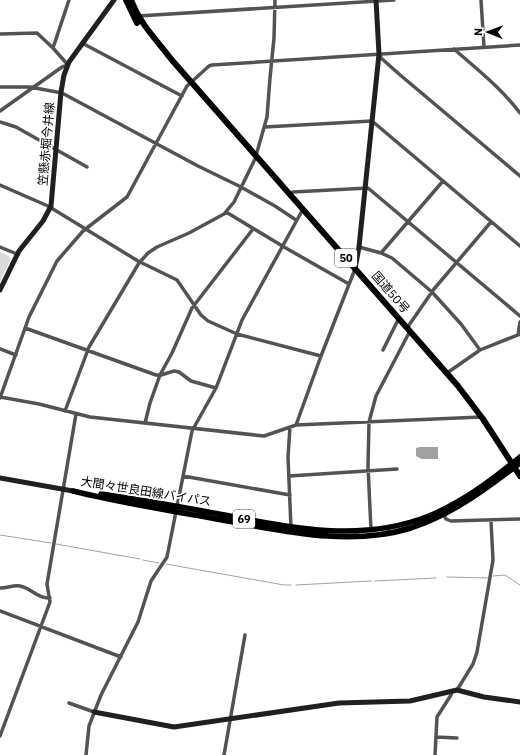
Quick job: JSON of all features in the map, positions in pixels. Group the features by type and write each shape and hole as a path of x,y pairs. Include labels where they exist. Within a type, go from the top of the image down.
{"highway":[{"name":"50","path":"126,0 142,31 171,59"},
{"name":"50","path":"131,0 147,31 171,59"},
{"name":"国道50号","path":"171,59 447,373 481,417 520,476"}],"main road":[{"name":"大間々世良田線バイパス","path":"73,491 112,496 291,532 344,538 362,537 399,531 422,524 443,514 474,497 513,465 520,457"},
{"name":"大間々世良田線バイパス","path":"177,509 291,528 333,532 370,530 397,526 442,510 478,489 513,465 520,463"}],"street":[{"path":"53,48 69,0"},
{"name":"笠懸赤堀今井線","path":"0,290 17,254 43,221 50,208 61,92 63,79 68,65 82,43 114,0"},
{"path":"65,411 87,350 140,261 156,247 189,233 226,212 232,205 256,156 265,127 269,106 275,0"},
{"path":"138,16 394,0"},
{"path":"481,0 484,48"},
{"path":"296,425 355,269 366,187 379,54 376,1"},
{"path":"0,34 36,33 53,48 68,65 62,67 0,111"},
{"path":"82,43 182,96"},
{"path":"481,417 296,425 264,436 145,424 76,414 0,397 33,309 57,260 85,229 127,197 187,86 209,66 520,45"},
{"path":"454,49 494,83 507,96 520,113"},
{"path":"379,54 381,58 399,74 520,176"},
{"path":"0,87 32,88 61,92 156,144 241,187 275,206 296,220"},
{"path":"265,127 372,121 444,180 520,246"},
{"path":"0,122 16,127 87,167"},
{"path":"381,253 444,180"},
{"path":"0,185 50,208 140,261 177,280 206,319 237,334 321,356"},
{"path":"289,194 294,192 369,188 520,316"},
{"path":"86,755 87,735 94,712 106,684 121,657 142,612 152,581 167,557 193,429 216,388 242,320 303,209"},
{"path":"226,212 282,246 350,284"},
{"path":"370,530 368,471 369,422 376,396 408,329 432,292 491,222"},
{"path":"145,424 150,403 160,376 194,304 253,229"},
{"path":"0,247 17,254"},
{"path":"359,247 381,253 398,263 432,292 461,324 480,350"},
{"path":"383,350 399,318"},
{"path":"447,373 480,350 519,335 520,322"},
{"path":"26,328 160,376 176,371 191,381 216,388"},
{"path":"0,349 16,355"},
{"path":"0,736 50,602 46,585 76,414"},
{"path":"290,427 289,476 291,528"},
{"path":"289,476 397,469"},
{"path":"183,476 290,494"},
{"path":"0,478 73,491"},
{"path":"443,514 446,519 451,522 520,519"},
{"path":"435,755 437,717 473,664 477,652 493,560 491,521"},
{"path":"0,588 18,586 28,588 40,597 50,598"},
{"path":"0,611 121,657"},
{"path":"224,755 245,635"},
{"path":"69,703 94,712 174,727 339,702 410,701 454,690 484,697 520,702"},
{"path":"436,737 457,738"}],"shaded area":[{"path":"0,252 9,256 10,260 0,282"},
{"path":"438,447 438,459 422,459 416,456 416,448"}],"waterway":[{"path":"0,535 51,543"},
{"path":"56,544 140,559"},
{"path":"143,560 159,563"},
{"path":"166,564 291,585"},
{"path":"493,576 505,575 520,585"},
{"path":"447,577 488,578"},
{"path":"375,581 436,578"},
{"path":"296,585 371,581"}]}
